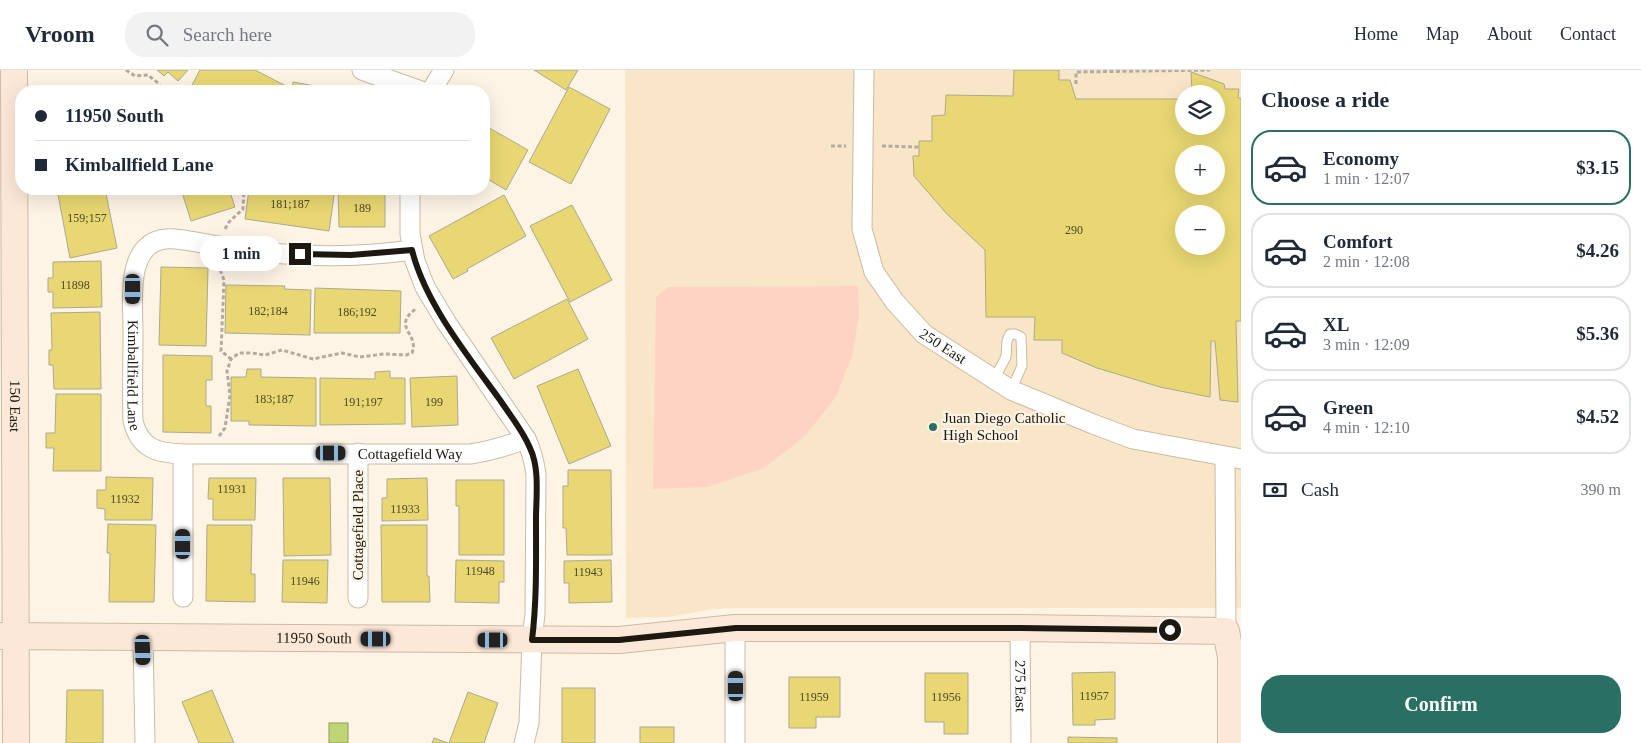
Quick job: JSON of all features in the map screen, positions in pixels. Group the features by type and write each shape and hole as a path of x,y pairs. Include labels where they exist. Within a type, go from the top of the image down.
{"street":[{"name":"150 East","path":"14,70 8,636 16,743"},
{"path":"362,70 404,85"},
{"path":"435,85 444,70"},
{"name":"250 East","path":"864,70 862,229 874,272 895,302 924,334 1012,390 1133,439 1233,458"},
{"path":"410,195 412,250 431,299 526,439 531,450 536,474 535,614 532,640 529,723 524,743"},
{"name":"Kimballfield Lane","path":"144,442 138,436 133,421 133,289 137,265 146,248 152,243 175,238 255,251 314,255 351,255 412,250"},
{"name":"Cottagefield Way","path":"144,442 160,452 183,454 470,454 488,452 526,439"},
{"name":"Cottagefield Place","path":"358,453 358,598"},
{"path":"183,454 183,597"},
{"path":"1231,743 1231,657 1226,631 1233,458"},
{"name":"11950 South","path":"8,636 619,640 736,628 1020,628 1226,631"},
{"path":"736,628 736,743"},
{"name":"275 East","path":"1020,628 1021,743"},
{"path":"143,638 145,743"}],"lane":[{"path":"994,379 1006,357 1007,341 1010,334 1015,334 1021,338 1022,366 1012,390"}],"path":[{"path":"126,70 135,76 148,75 159,85"},
{"path":"1076,84 1076,72 1210,70"},
{"path":"882,146 919,146"},
{"path":"231,359 221,351 224,280 218,265 223,233 229,222 242,209 243,195"},
{"path":"218,454 218,439 225,428 230,395 227,371 231,359 239,353 266,355 282,350 313,358 342,353 360,357 406,354 412,352 414,346 404,324 409,314 431,299"}],"shaded area":[{"name":"Juan Diego Catholic High School","path":"625,70 1241,70 1241,608 738,608 713,609 669,617 626,618"},
{"path":"858,286 859,316 852,356 836,397 804,437 764,468 708,487 653,489 656,297 668,287"},
{"path":"329,723 348,723 348,743 329,743"}],"building":[{"path":"157,70 188,70 178,81 168,72 164,76"},
{"path":"200,70 255,70 284,85 192,85"},
{"path":"534,70 578,70 566,90"},
{"path":"1014,70 1059,70 1059,80 1070,80 1076,99 1175,99 1175,135 1225,135 1225,89 1239,89 1238,98 1241,98 1241,321 1236,321 1238,402 1220,400 1215,341 1211,341 1210,397 1160,387 1097,368 1062,353 1062,340 1034,340 1035,317 986,317 985,250 946,213 914,176 913,156 919,156 919,141 932,141 932,116 945,115 946,95 1013,96"},
{"path":"1191,72 1224,84 1192,85"},
{"path":"293,82 310,85 293,85"},
{"path":"569,87 610,109 571,184 529,162"},
{"path":"490,128 528,150 506,190 490,181"},
{"path":"58,195 106,195 117,248 70,258"},
{"path":"183,195 231,195 235,207 191,221"},
{"path":"248,195 334,195 329,231 245,219"},
{"path":"338,195 385,195 385,227 339,227"},
{"path":"504,195 526,236 467,269 468,271 453,279 429,236"},
{"path":"572,205 612,280 570,302 530,226"},
{"path":"101,261 102,307 53,308 53,292 48,292 48,278 53,278 53,262"},
{"path":"161,267 208,268 206,346 159,345"},
{"path":"226,285 285,286 284,289 311,290 310,335 225,333"},
{"path":"315,288 401,291 400,333 314,333"},
{"path":"567,299 588,339 514,379 491,338"},
{"path":"100,312 101,389 54,389 53,365 49,365 49,350 52,350 51,313"},
{"path":"163,355 212,356 212,380 206,380 206,406 211,406 211,433 163,432"},
{"path":"247,369 261,369 261,377 316,378 316,426 249,425 249,421 231,421 231,377 246,377"},
{"path":"578,369 611,446 569,464 537,386"},
{"path":"390,371 390,378 405,378 405,424 320,425 320,378 375,379 375,372"},
{"path":"457,376 458,425 412,427 410,378"},
{"path":"56,394 101,394 101,471 53,471 54,448 46,448 46,433 55,433"},
{"path":"568,470 611,470 612,555 567,555 566,528 563,528 563,486 568,486"},
{"path":"106,477 153,478 152,520 105,520 105,509 97,508 97,490 106,490"},
{"path":"209,478 256,478 255,520 213,520 213,499 208,499"},
{"path":"283,478 330,478 331,555 284,556"},
{"path":"427,478 428,520 382,521 382,498 387,498 387,479"},
{"path":"456,480 504,480 504,555 459,555 459,506 456,506"},
{"path":"108,524 156,525 154,602 109,602 110,553 107,553"},
{"path":"207,525 252,525 251,574 255,574 255,602 206,601"},
{"path":"381,525 427,525 427,576 429,576 430,602 382,602"},
{"path":"283,560 328,560 327,603 282,602"},
{"path":"456,560 504,561 504,582 499,582 499,603 455,602"},
{"path":"611,560 612,602 569,603 569,583 564,583 564,561"},
{"path":"1115,672 1115,719 1095,720 1095,725 1073,725 1072,673"},
{"path":"925,673 968,673 968,734 944,734 944,722 925,722"},
{"path":"789,677 840,677 840,717 816,717 816,728 789,728"},
{"path":"562,688 595,688 595,743 562,743"},
{"path":"67,690 103,690 103,743 66,743"},
{"path":"212,690 234,743 199,743 182,702"},
{"path":"468,692 498,703 484,743 449,743"},
{"path":"640,727 674,727 674,743 640,743"},
{"path":"1068,737 1117,738 1117,743 1068,743"},
{"path":"434,738 448,743 432,743"}],"place":[{"name":"Juan Diego Catholic High School","path":"933,427"}],"route":[{"path":"300,254 380,254 412,250 431,299 526,439 531,450 536,474 535,614 532,640 619,640 736,628 1170,630"}]}
